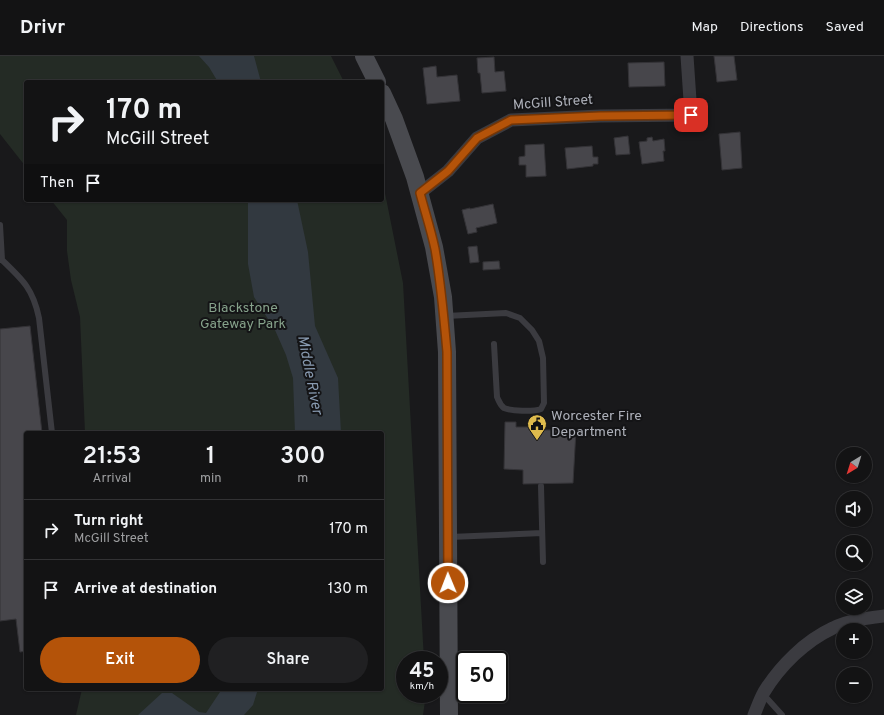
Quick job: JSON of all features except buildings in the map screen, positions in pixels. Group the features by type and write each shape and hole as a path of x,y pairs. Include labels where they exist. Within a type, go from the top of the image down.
{"main road":[{"path":"364,56 376,80"},
{"path":"384,97 394,119 420,193 434,247 443,296 447,352 449,715"}],"street":[{"name":"McGill Street","path":"420,193 448,171 477,138 511,120 600,116 691,115 687,56"},
{"path":"754,715 763,694 778,673 791,658 813,640 833,628 858,619 884,616"}],"lane":[{"path":"0,225 1,260 21,278 30,289 36,302 52,431"},
{"path":"444,316 506,313 520,318 532,330 539,341 543,358 544,402 541,409 535,411 505,408 500,405 497,397 494,344"},
{"path":"541,486 543,562"},
{"path":"448,537 542,534"},
{"path":"763,694 782,715"}],"green space":[{"path":"0,56 331,56 343,80 24,80 24,164 0,134"},
{"name":"Blackstone Gateway Park","path":"384,188 403,283 423,651 396,651 396,703 425,703 423,715 76,715 82,691 384,691 384,431 85,431 80,317 71,280 67,251 67,220 53,202 384,202"}],"water":[{"path":"199,56 254,56 260,80 217,80 209,67"},
{"name":"Middle River","path":"248,202 297,202 308,252 315,326 338,378 341,431 295,431 293,378 286,355 275,330 254,297 248,264"},
{"path":"221,691 257,691 253,705 244,715 138,715 162,693 172,693 199,712 206,713"}],"place":[{"name":"Worcester Fire Department","path":"537,441"}],"route":[{"path":"448,583 447,352 443,296 434,247 420,193 448,171 477,138 511,120 600,116 691,115"}]}
